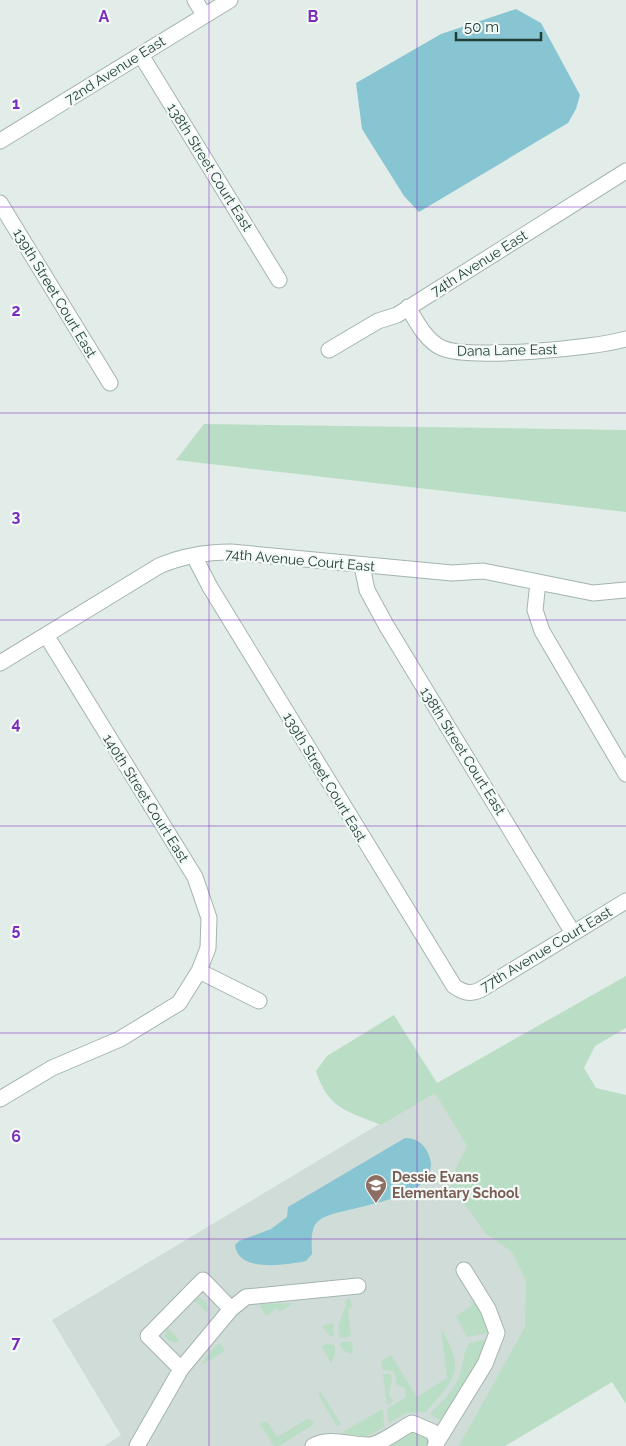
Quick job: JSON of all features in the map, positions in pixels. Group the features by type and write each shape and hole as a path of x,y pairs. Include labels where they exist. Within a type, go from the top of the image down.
{"street":[{"path":"195,0 204,15"},
{"name":"72nd Avenue East","path":"0,141 230,0"},
{"name":"138th Street Court East","path":"141,55 279,280"},
{"name":"74th Avenue East","path":"329,350 378,321 397,315 626,171"},
{"name":"139th Street Court East","path":"0,203 110,383"},
{"name":"Dana Lane East","path":"408,307 428,337 440,348 449,351 496,352 579,348 626,339"},
{"name":"74th Avenue Court East","path":"0,663 159,566 172,560 194,556 231,552 362,566 452,572 483,571 593,593 626,590"},
{"name":"139th Street Court East","path":"194,556 210,587 448,979 464,992"},
{"name":"138th Street Court East","path":"362,566 367,590 386,625 573,933"},
{"path":"538,582 535,610 542,631 626,774"},
{"name":"140th Street Court East","path":"0,1099 52,1068 108,1046 170,1009 186,993 199,971 208,948 209,918 195,877 46,635"},
{"name":"77th Avenue Court East","path":"464,992 470,993 480,990 626,901"},
{"path":"199,971 259,1000"},
{"path":"436,1444 485,1364 497,1333 488,1309 464,1270"},
{"path":"181,1369 148,1336 203,1280 231,1309"},
{"path":"136,1446 181,1369 231,1309 246,1297 358,1286"},
{"path":"313,1446 319,1442 331,1441 343,1444 372,1445 412,1423 433,1432 436,1444"}],"shaded area":[{"name":"Dessie Evans Elementary School","path":"438,1089 613,1381 505,1446 104,1446 121,1435 52,1320"}],"green space":[{"path":"204,424 626,430 626,512 176,460"},
{"path":"626,976 626,1028 595,1046 584,1068 596,1088 626,1095 626,1404 612,1382 505,1446 459,1446 525,1327 526,1281 512,1252 485,1233 467,1207 450,1192 453,1174 467,1146 435,1093 381,1125 340,1107 326,1094 316,1071 327,1056 394,1015 437,1083"},
{"path":"199,1297 207,1303 208,1311 206,1312 194,1300"},
{"path":"350,1297 352,1307 348,1310 351,1336 340,1338 339,1323 346,1300"},
{"path":"477,1300 490,1333 467,1337 456,1316 472,1306 471,1303"},
{"path":"293,1303 280,1312 277,1308 266,1316 259,1304"},
{"path":"333,1323 334,1336 330,1336 322,1326"},
{"path":"168,1328 179,1340 178,1342 173,1342 166,1338 165,1333"},
{"path":"441,1328 449,1343 455,1365 451,1382 426,1412 406,1413 389,1423 387,1409 406,1397 405,1388 396,1384 396,1376 393,1371 383,1370 381,1361 391,1355 417,1397 447,1378"},
{"path":"490,1339 486,1351 441,1421 430,1414 457,1382 469,1343"},
{"path":"342,1342 352,1342 353,1354 346,1352 339,1345"},
{"path":"220,1343 225,1351 201,1365 207,1355"},
{"path":"328,1343 335,1346 335,1355 331,1363 321,1346"},
{"path":"383,1374 390,1374 392,1377 389,1395 393,1401 387,1405"},
{"path":"321,1392 341,1424 337,1426 318,1394"},
{"path":"383,1409 384,1427 365,1437 341,1433"},
{"path":"309,1418 314,1424 279,1446 274,1446 260,1424 267,1421 277,1437"},
{"path":"413,1431 418,1431 430,1439 430,1446 388,1446"}],"water":[{"path":"516,9 541,23 580,95 576,109 568,123 419,212 404,196 362,129 356,83 441,34"},
{"path":"405,1138 415,1140 423,1145 427,1151 431,1168 424,1181 411,1191 321,1219 313,1230 312,1254 306,1261 264,1265 245,1260 238,1254 235,1245 239,1241 271,1229 287,1217 288,1207"}],"place":[{"name":"Dessie Evans Elementary School","path":"376,1204"}]}
